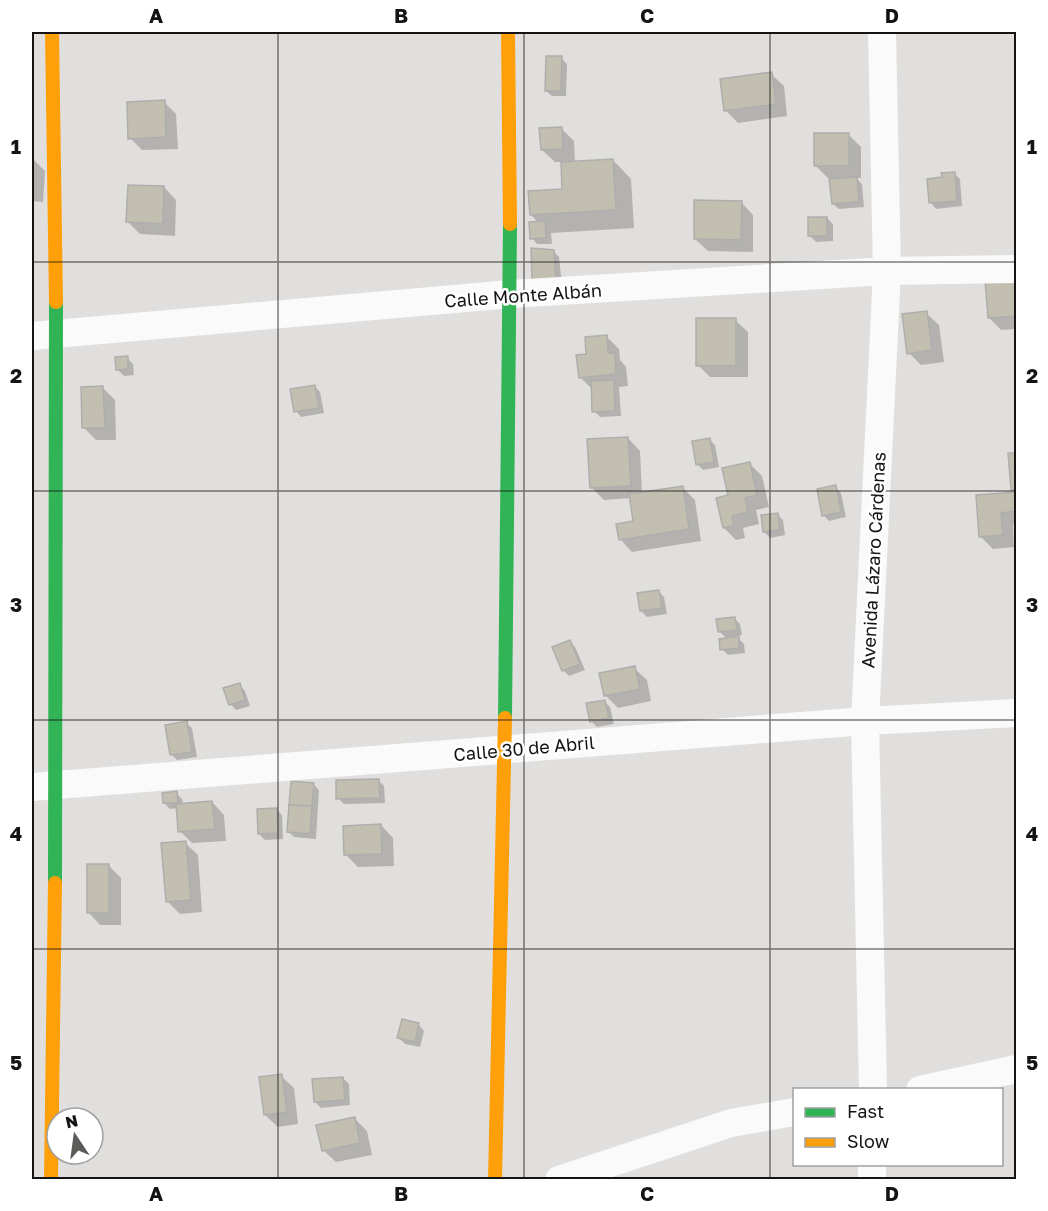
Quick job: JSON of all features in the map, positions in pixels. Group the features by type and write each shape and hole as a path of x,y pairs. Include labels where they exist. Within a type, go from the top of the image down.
{"street":[{"path":"51,1179 44,786 44,336 52,32"},
{"path":"495,1179 505,749 511,294 508,32"},
{"name":"Avenida Lázaro Cárdenas","path":"873,1088 865,721 887,272 882,32"},
{"name":"Calle Monte Albán","path":"44,336 511,294 887,272 1017,269"},
{"name":"Calle 30 de Abril","path":"44,786 865,721 1017,713"},
{"path":"925,1088 1017,1069"},
{"path":"559,1179 730,1123 793,1112"}],"building":[{"path":"546,56 562,56 561,91 545,91"},
{"path":"772,72 776,104 724,111 720,79"},
{"path":"165,100 166,137 128,139 127,102"},
{"path":"562,127 563,149 541,150 539,128"},
{"path":"814,133 849,133 849,166 814,166"},
{"path":"613,159 616,210 530,215 528,191 562,189 561,162"},
{"path":"955,172 957,201 929,203 927,179 942,177 941,173"},
{"path":"857,177 859,202 832,204 829,179"},
{"path":"128,185 164,186 163,224 126,222"},
{"path":"694,200 742,201 741,240 694,239"},
{"path":"808,217 827,217 827,236 808,236"},
{"path":"545,221 546,238 530,239 529,222"},
{"path":"531,248 554,250 556,280 532,280"},
{"path":"1016,278 1016,316 988,318 985,280"},
{"path":"927,311 932,350 907,354 902,314"},
{"path":"696,318 736,318 736,366 696,366"},
{"path":"607,335 608,353 615,353 616,374 579,378 576,355 586,354 585,337"},
{"path":"128,356 128,369 116,370 115,357"},
{"path":"614,380 615,411 592,412 591,381"},
{"path":"315,385 319,408 294,412 290,389"},
{"path":"103,386 105,428 82,428 81,387"},
{"path":"628,437 631,486 590,488 587,439"},
{"path":"710,438 714,462 696,465 692,441"},
{"path":"1008,453 1016,453 1016,490 1011,490"},
{"path":"750,462 757,495 745,498 748,512 732,516 734,526 723,528 716,498 728,495 722,468"},
{"path":"836,485 841,512 822,516 817,489"},
{"path":"683,486 689,529 619,540 616,524 633,521 629,494"},
{"path":"1016,492 1016,511 1001,513 1003,535 979,537 976,495"},
{"path":"778,513 780,530 763,532 761,515"},
{"path":"659,590 662,608 640,611 637,593"},
{"path":"735,617 737,630 718,632 716,619"},
{"path":"739,636 739,648 720,650 719,639"},
{"path":"570,640 580,664 562,671 552,647"},
{"path":"635,666 640,689 604,696 599,673"},
{"path":"240,683 245,700 229,705 223,688"},
{"path":"605,700 609,718 590,722 586,703"},
{"path":"187,721 192,752 170,755 165,725"},
{"path":"379,779 380,798 336,799 336,780"},
{"path":"291,781 314,783 312,806 289,805"},
{"path":"177,791 178,803 163,803 162,793"},
{"path":"212,801 215,829 178,832 176,804"},
{"path":"289,805 312,806 310,834 287,832"},
{"path":"277,808 278,833 258,834 257,809"},
{"path":"381,824 382,854 344,855 343,826"},
{"path":"186,841 191,900 166,902 161,843"},
{"path":"87,864 109,864 109,913 87,913"},
{"path":"402,1019 419,1023 415,1042 397,1038"},
{"path":"282,1074 287,1112 264,1115 259,1077"},
{"path":"343,1077 345,1100 314,1102 312,1079"},
{"path":"355,1117 360,1143 322,1151 316,1125"}],"traffic: fast":[{"path":"505,718 510,224"},
{"path":"55,883 56,302"}],"traffic: slow":[{"path":"52,32 56,302"},
{"path":"508,32 510,224"},
{"path":"495,1180 505,718"},
{"path":"51,1180 55,883"}]}
